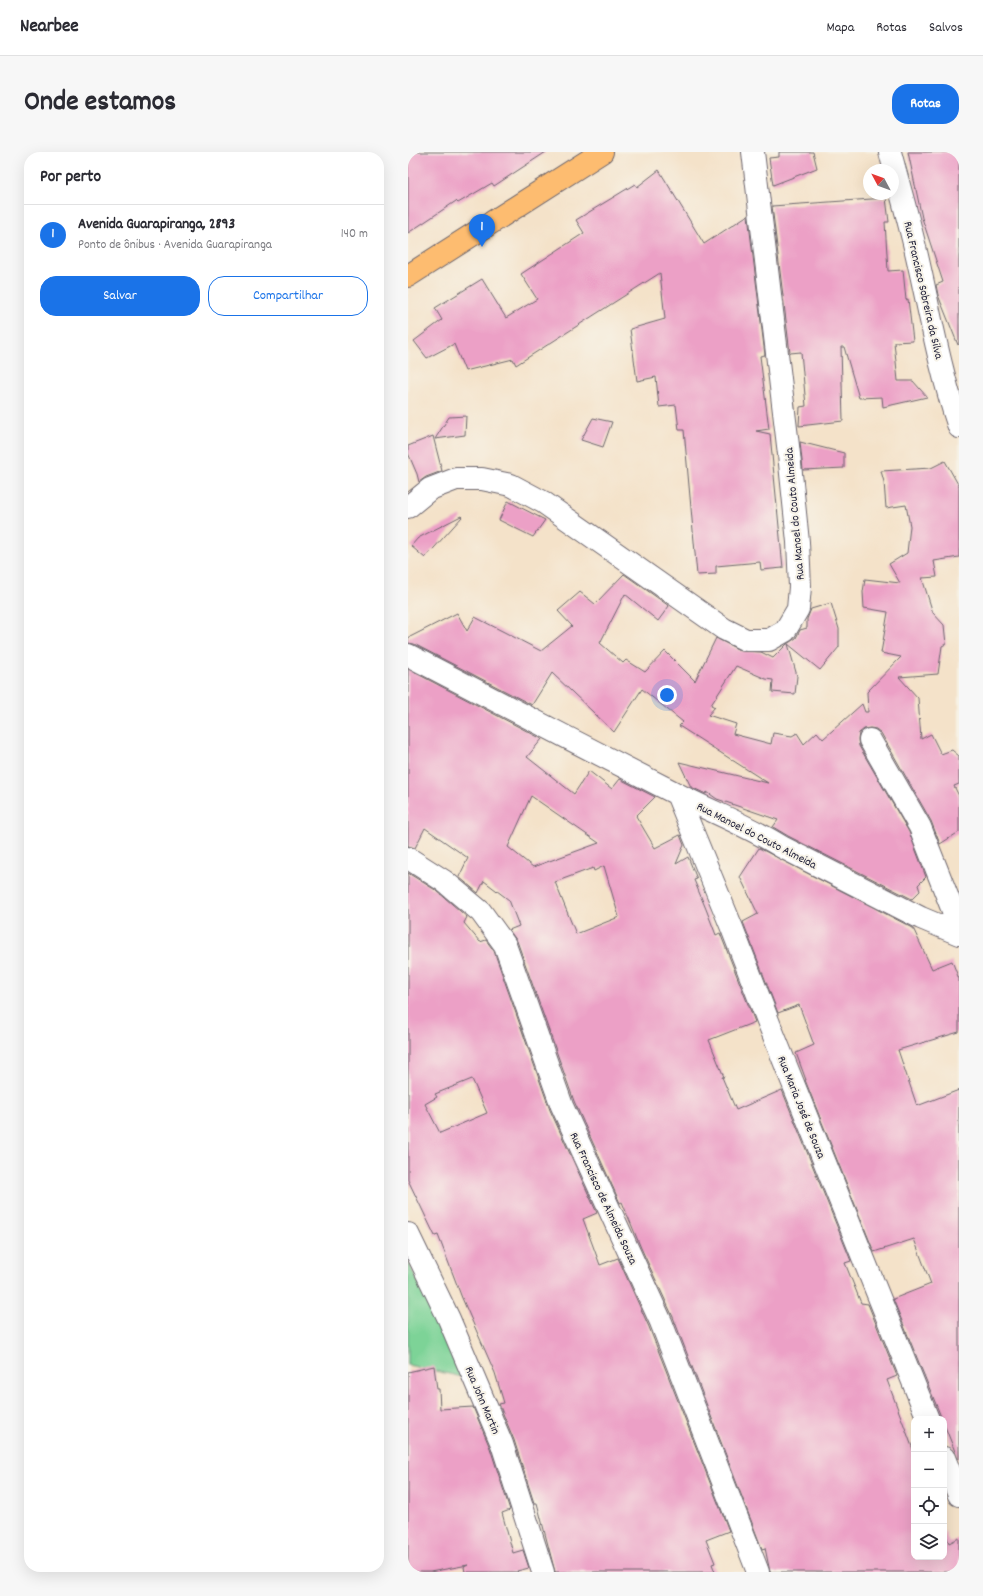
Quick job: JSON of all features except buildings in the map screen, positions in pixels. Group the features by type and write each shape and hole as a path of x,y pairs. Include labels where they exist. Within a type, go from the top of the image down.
{"main road":[{"path":"408,276 594,154"}],"street":[{"name":"Rua Manoel do Couto Almeida","path":"408,507 430,489 456,479 482,479 511,485 550,506 724,629 746,640 770,640 785,631 798,609 800,587 798,542 753,152"},
{"name":"Rua Francisco Sobreira da Silva","path":"890,152 916,255 935,342 951,404 959,427"},
{"name":"Rua Manoel do Couto Almeida","path":"408,655 677,794 767,837 782,847 921,918 959,934"},
{"path":"870,740 920,827 959,926"},
{"name":"Rua Maria José de Souza","path":"677,794 927,1416"},
{"name":"Rua Francisco de Almeida Souza","path":"408,858 444,881 481,912 505,945 562,1106 661,1322 758,1572"},
{"name":"Rua John Martin","path":"408,1234 449,1319 502,1444 543,1572"},
{"path":"947,1465 959,1495"}],"green space":[{"path":"408,1262 467,1378 408,1365"}],"place":[{"name":"Avenida Guarapiranga, 2893","path":"482,247"}]}
